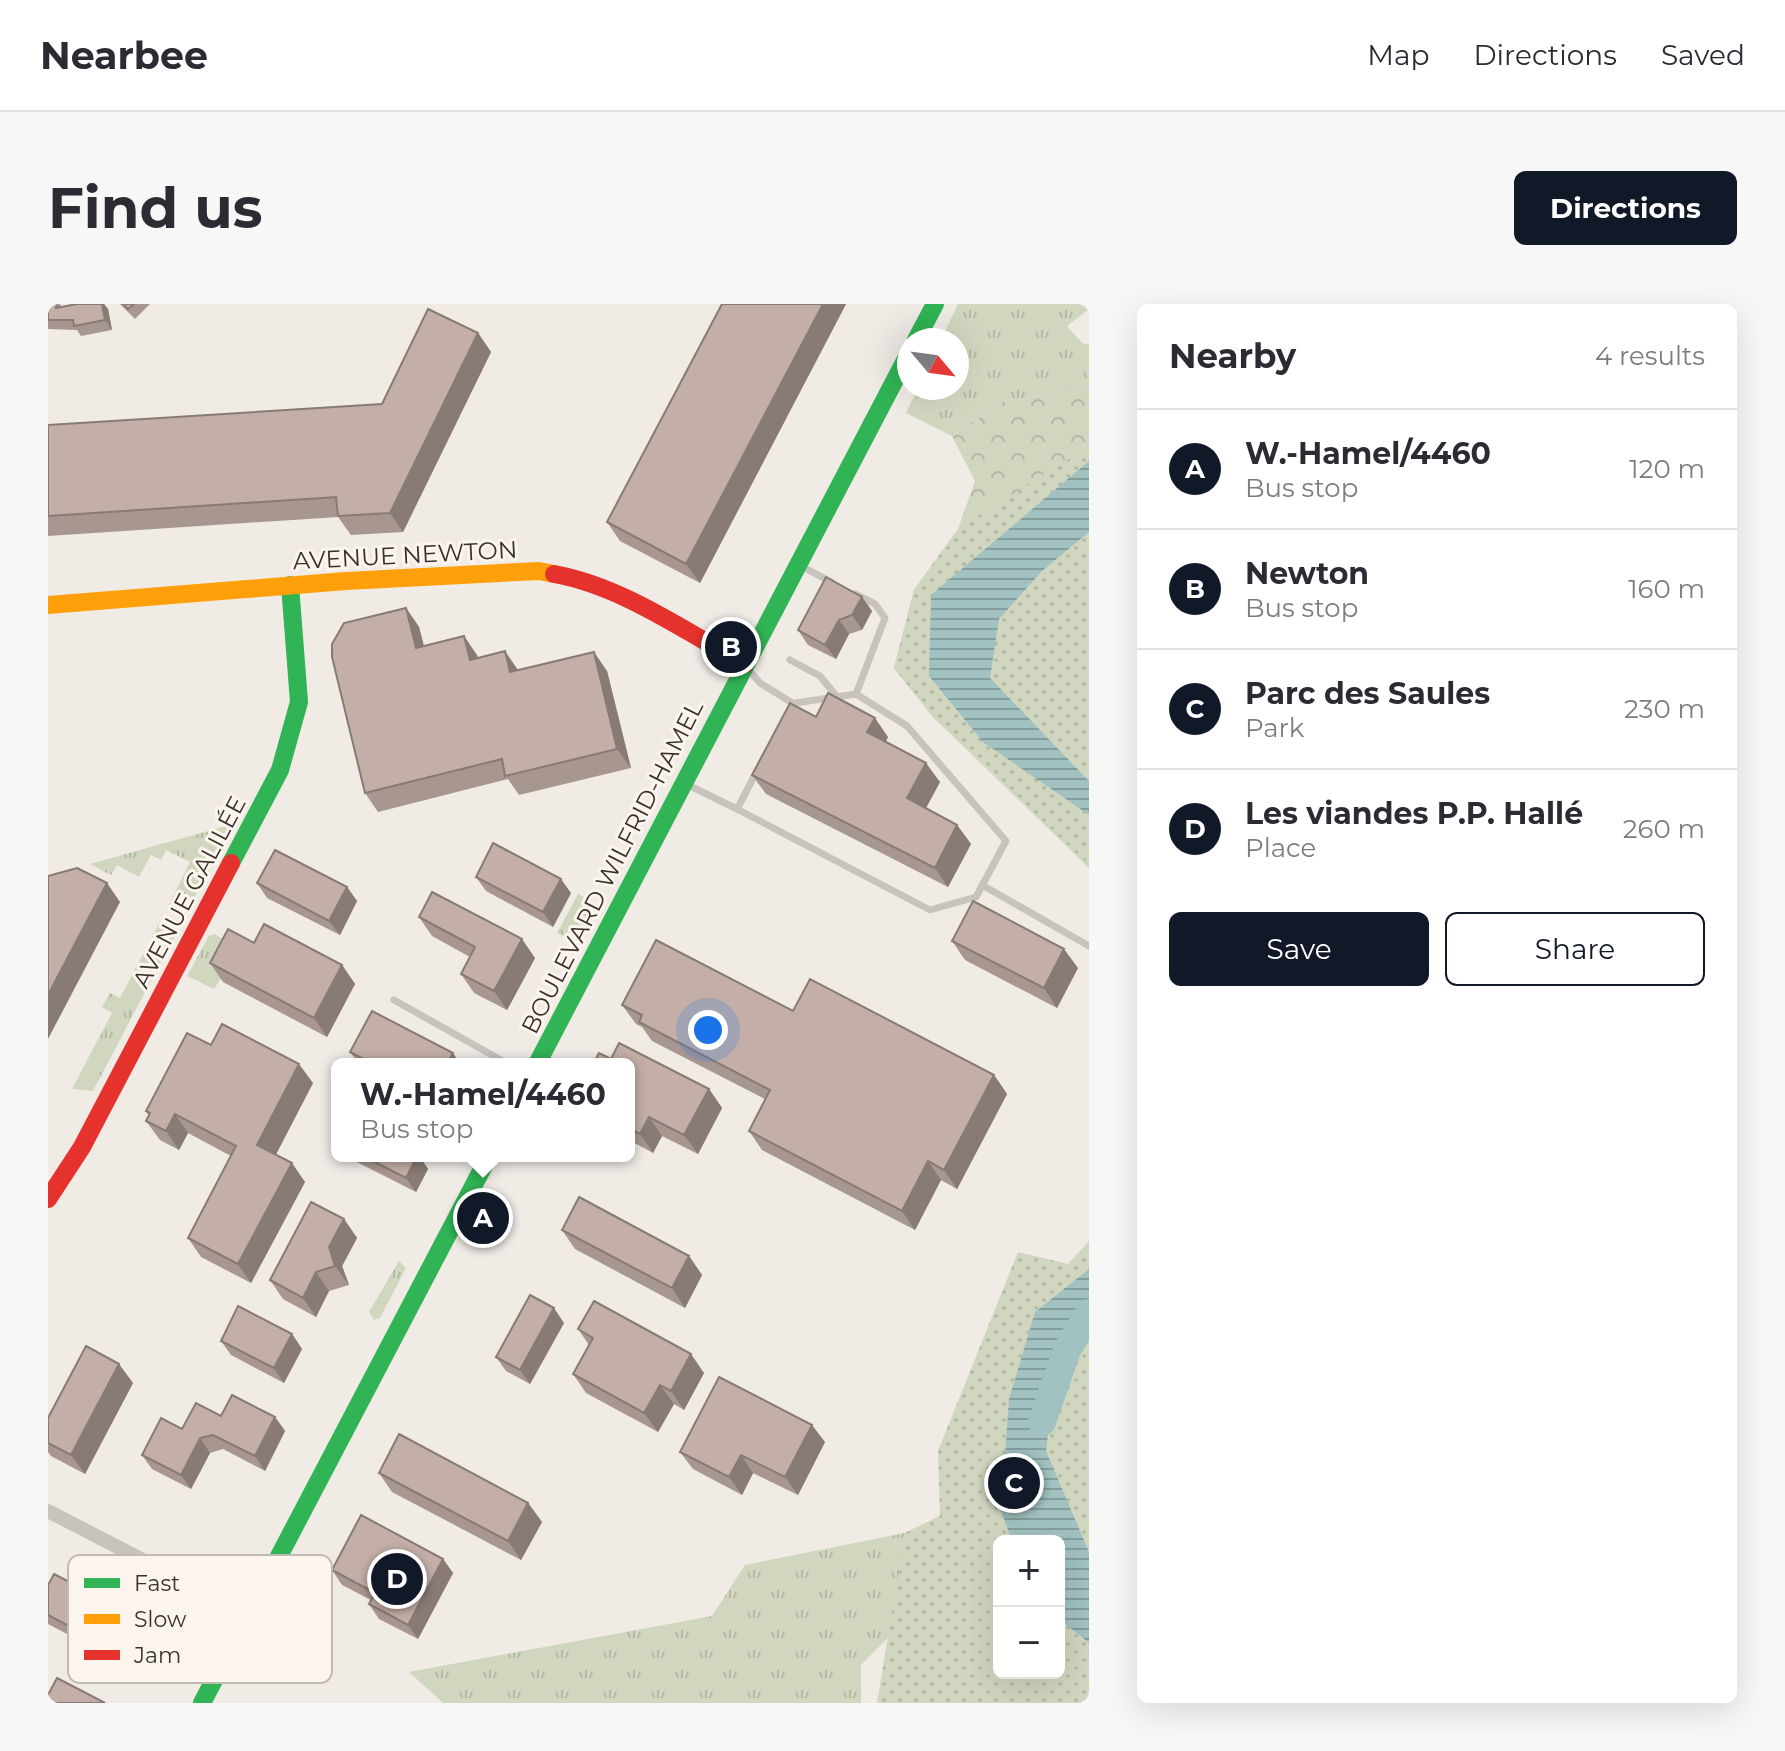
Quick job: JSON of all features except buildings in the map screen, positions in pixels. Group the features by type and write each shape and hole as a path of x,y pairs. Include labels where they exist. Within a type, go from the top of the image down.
{"main road":[{"path":"922,328 935,304"},
{"name":"BOULEVARD WILFRID-HAMEL","path":"540,1058 897,376"},
{"name":"AVENUE NEWTON","path":"48,605 290,585 539,571 573,577 623,598 745,664"},
{"name":"AVENUE GALILÉE","path":"48,1199 57,1190 82,1147 280,770 299,702 290,585"},
{"path":"280,1555 486,1162"},
{"path":"202,1703 213,1683"}],"street":[{"path":"48,1511 133,1555"}],"lane":[{"path":"797,564 838,585"},
{"path":"851,592 875,604 885,618 856,694"},
{"path":"790,660 820,676 837,697"},
{"path":"684,783 930,910 976,897 1006,841 907,726 856,694 795,703 760,683 745,664"},
{"path":"787,716 795,703"},
{"path":"737,809 766,756"},
{"path":"982,885 1089,946"},
{"path":"394,1000 497,1058"}],"green space":[{"path":"958,304 1089,304 1089,309 1067,326 1082,343 1089,345 1089,387 1005,401 952,436 906,413 912,400 969,400 969,328 947,328"},
{"path":"1089,387 1089,868 933,717 894,668 914,590 958,529 975,481 952,436 1005,401"},
{"path":"1089,446 1089,865 933,717 894,668 914,590 958,529"},
{"path":"233,824 186,913 169,905 190,862 166,850 161,860 151,855 139,877 117,865 111,875 90,864"},
{"path":"578,894 597,905 577,941 557,933"},
{"path":"160,922 177,931 93,1091 72,1089 112,1013 102,1007 110,993 120,998"},
{"path":"214,934 241,948 214,989 187,976 209,936"},
{"path":"1089,1241 1089,1703 877,1703 905,1533 940,1516 938,1451 1018,1252 1068,1264"},
{"path":"399,1261 406,1268 380,1318 374,1320 369,1312"},
{"path":"940,1516 957,1568 861,1665 861,1703 443,1703 409,1672 712,1616 745,1565 905,1533"}],"water":[{"path":"1089,461 1089,532 1042,571 999,619 990,678 1089,781 1089,815 983,742 929,676 931,595"},
{"path":"1089,1269 1089,1316 1081,1318 1055,1376 1046,1451 1089,1552 1089,1643 1065,1624 1065,1535 1010,1535 1001,1511 1009,1399 1035,1312"}],"waterway":[{"path":"1042,1422 1067,1350 1089,1313"}],"traffic: fast":[{"path":"922,328 935,304"},
{"path":"540,1058 897,376"},
{"path":"231,863 280,770 299,702 290,585"},
{"path":"280,1555 486,1162"},
{"path":"202,1703 212,1683"}],"traffic: slow":[{"path":"48,605 346,581 539,571 554,574"}],"traffic: jam":[{"path":"554,574 629,599 745,664"},
{"path":"48,1199 82,1147 231,863"}],"place":[{"name":"Newton","path":"731,647"},
{"name":"W.-Hamel/4460","path":"483,1218"},
{"name":"Parc des Saules","path":"1014,1483"},
{"name":"Les viandes P.P. Hallé","path":"397,1579"}]}
